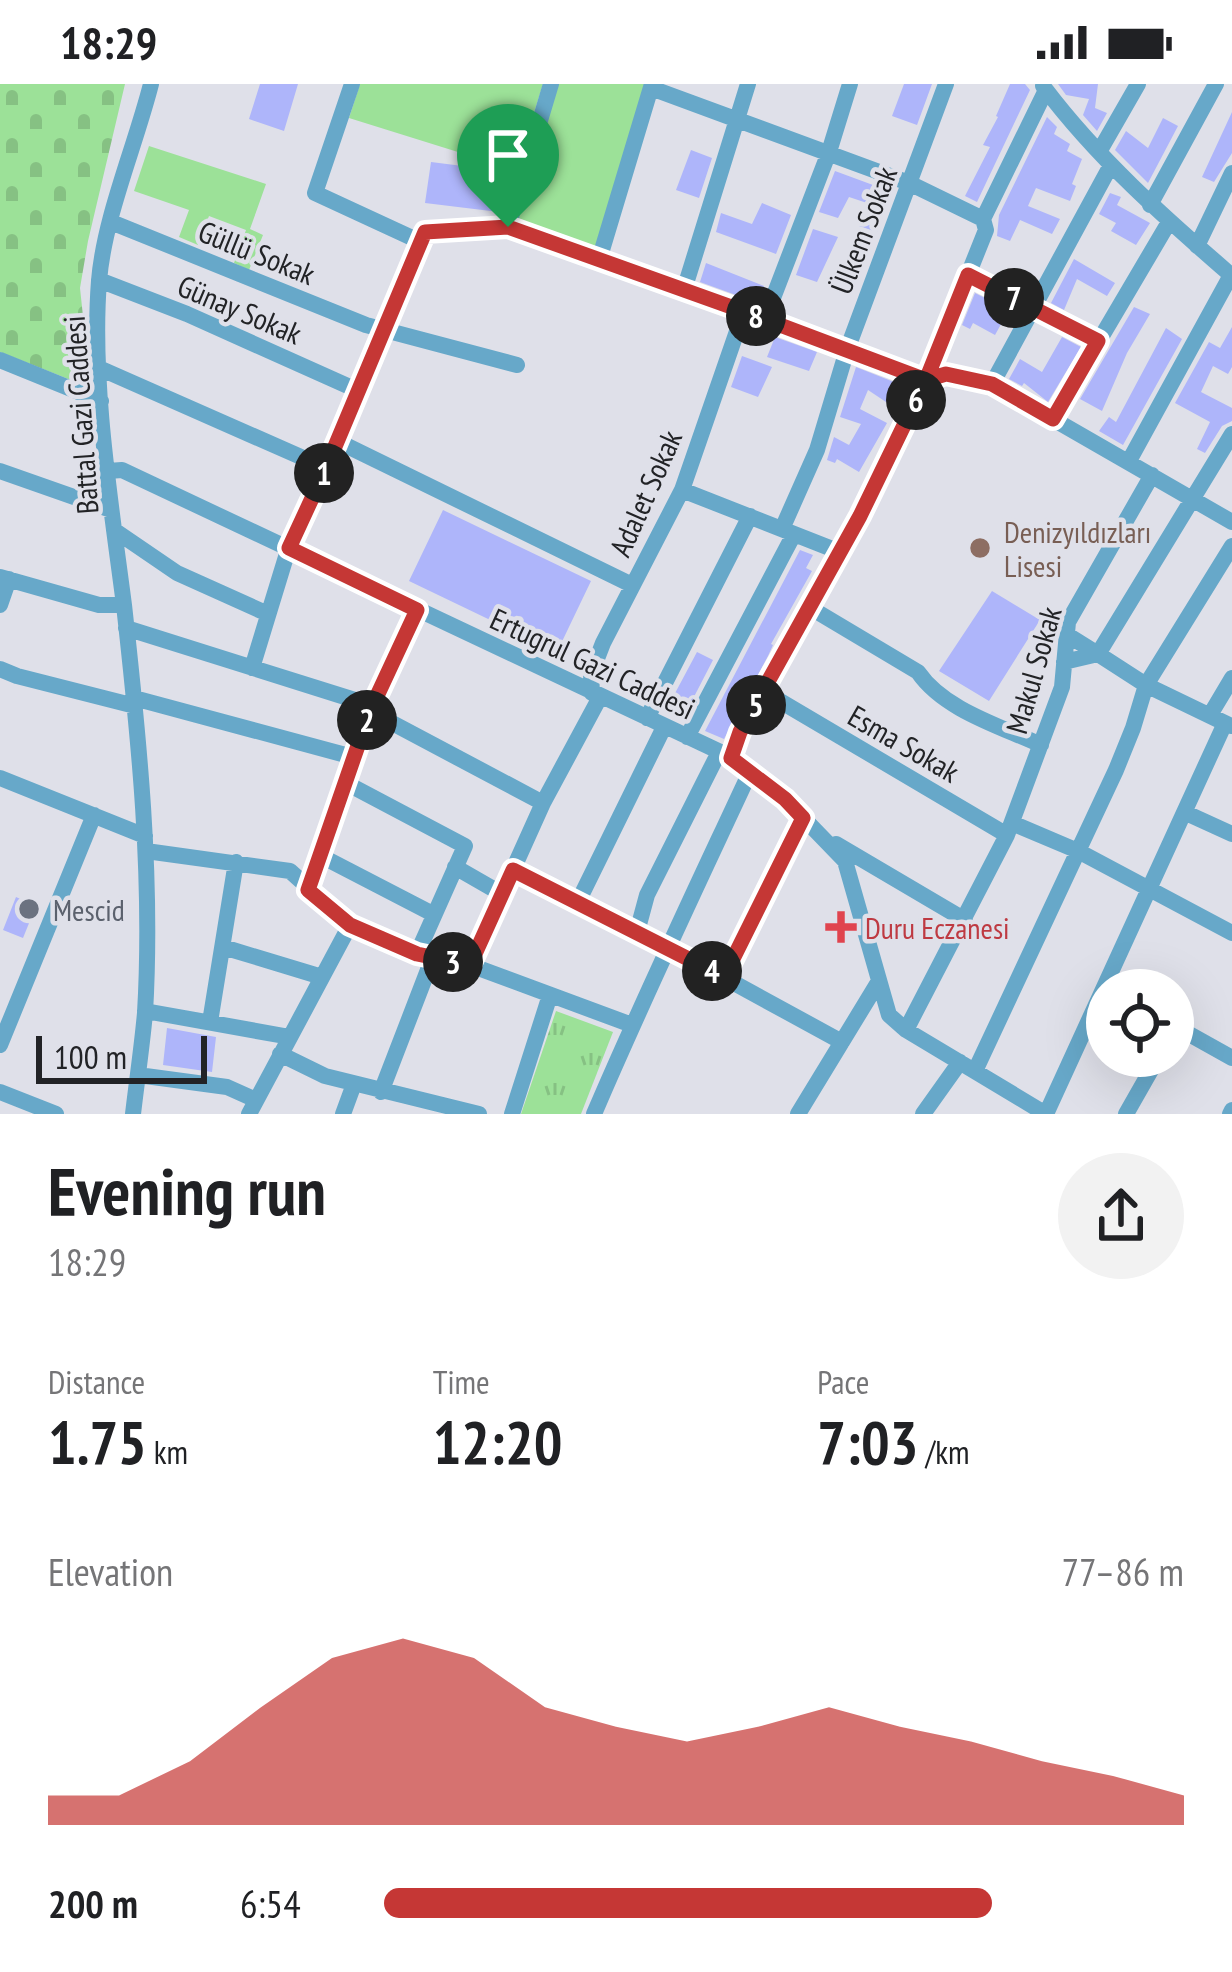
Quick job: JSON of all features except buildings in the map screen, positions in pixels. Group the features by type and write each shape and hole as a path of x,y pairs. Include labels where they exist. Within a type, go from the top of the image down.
{"street":[{"name":"Battal Gazi Caddesi","path":"133,1114 145,1011 146,844 101,400 99,280 152,84"},
{"path":"352,84 315,193 421,242"},
{"path":"508,227 550,84"},
{"path":"684,290 748,84"},
{"path":"765,319 850,84"},
{"name":"Ülkem Sokak","path":"687,737 788,531 847,350 946,84"},
{"path":"992,384 1138,84"},
{"path":"1150,205 1216,84"},
{"path":"599,260 651,86 909,183 983,220"},
{"path":"637,932 646,895 840,552 926,380 986,230 983,220 1044,87 1150,205 1232,275 1129,461"},
{"path":"1197,246 1232,173"},
{"name":"Güllü Sokak","path":"111,222 384,331 518,365"},
{"path":"1053,419 1168,222"},
{"path":"252,668 289,548 425,232 508,227 926,380 946,374 992,384 1232,522"},
{"path":"968,275 1098,341"},
{"name":"Günay Sokak","path":"99,280 358,391"},
{"name":"Adalet Sokak","path":"470,965 596,695 591,674 682,490 744,311"},
{"path":"0,360 101,400"},
{"path":"99,368 326,468"},
{"path":"1064,662 1098,654 1232,434"},
{"path":"338,441 632,586"},
{"name":"Ertugrul Gazi Caddesi","path":"108,471 122,470 289,548 725,755 750,772 785,799 845,861 889,1015 906,1030"},
{"path":"0,471 111,510"},
{"name":"Makul Sokak","path":"906,1030 1009,829 1062,687 1069,622 1152,475"},
{"path":"682,490 840,552"},
{"path":"578,902 749,516"},
{"path":"114,530 177,573 268,614"},
{"path":"922,1114 967,1066 1078,850 1124,749 1146,685 1232,546"},
{"path":"0,605 5,578 99,605 124,605"},
{"path":"809,607 918,672 957,705 1040,745"},
{"path":"308,890 370,711 417,610"},
{"path":"126,628 362,702 370,711 543,803"},
{"path":"1066,634 1146,685 1222,722"},
{"path":"0,669 353,757"},
{"path":"1115,969 1186,813 1222,722 1232,678"},
{"name":"Esma Sokak","path":"764,691 1009,829 1078,850 1232,933"},
{"path":"594,1114 750,772"},
{"path":"0,778 94,815 146,844 290,871 350,925 425,956 470,965 632,1025"},
{"path":"344,782 465,846 433,914 425,956 381,1092"},
{"path":"1186,813 1232,834"},
{"path":"0,1046 94,815"},
{"path":"724,977 803,818"},
{"path":"818,833 965,920"},
{"path":"321,856 433,914"},
{"path":"210,1022 236,862"},
{"path":"455,867 502,894"},
{"path":"513,870 670,948 842,1042"},
{"path":"138,1076 227,1087 252,1107 350,925"},
{"path":"223,947 322,977"},
{"path":"797,1114 879,981"},
{"path":"512,1114 550,995"},
{"path":"145,1011 210,1022 285,1045 325,1076 479,1114"},
{"path":"906,1030 967,1066 1020,1107 1046,1114 1086,1031"},
{"path":"1194,1038 1232,1058"},
{"path":"1126,1114 1147,1077"},
{"path":"343,1114 354,1084"},
{"path":"0,1093 56,1114"}],"green space":[{"path":"0,84 125,84 80,288 89,373 86,386 0,352"},
{"path":"360,84 543,84 516,170 349,118"},
{"path":"556,84 649,84 595,253 513,227"},
{"path":"149,146 266,184 250,229 263,235 249,270 234,263 246,230 209,216 198,245 179,237 189,210 134,191"},
{"path":"556,1011 613,1032 581,1114 521,1114"}],"place":[{"name":"Denizyıldızları Lisesi","path":"980,548"},
{"name":"Mescid","path":"29,909"},
{"name":"Duru Eczanesi","path":"841,927"}],"route":[{"path":"508,227 425,232 289,548 417,610 370,711 308,890 350,925 417,954 470,965 513,870 724,977 803,818 731,758 740,732 860,516 926,380 946,374 992,384 1053,419 1098,341 968,275 926,380 508,227"}]}
